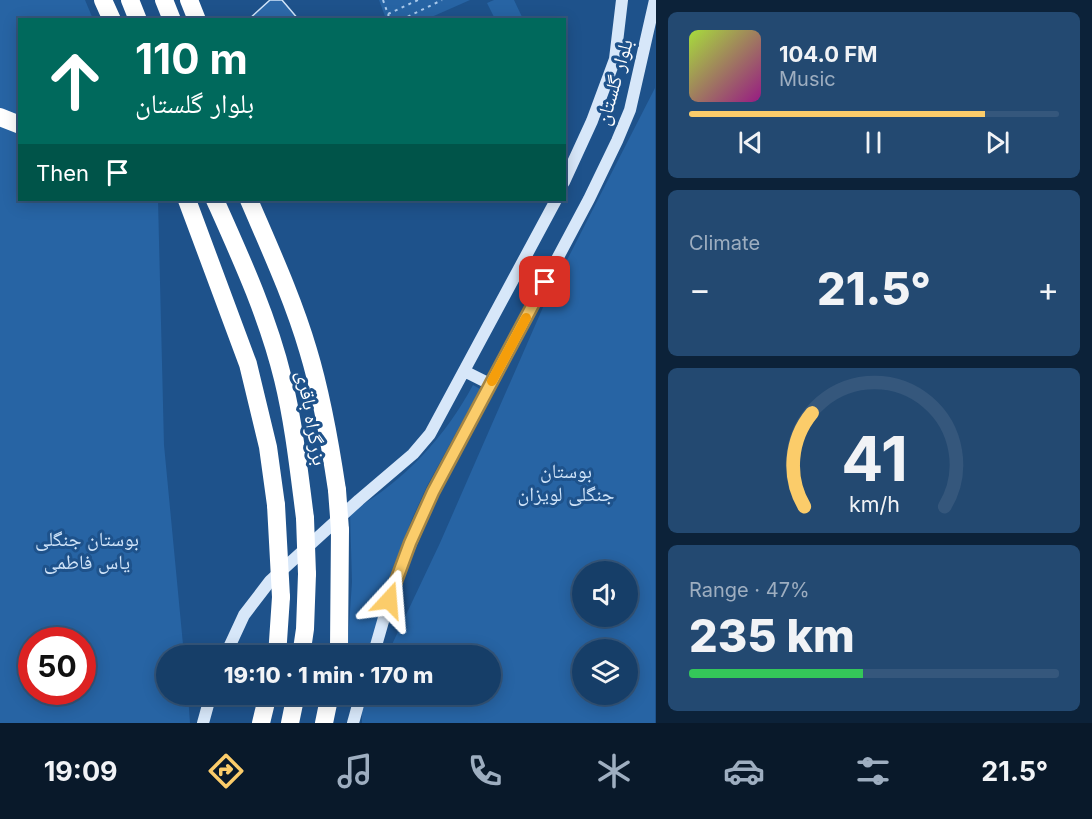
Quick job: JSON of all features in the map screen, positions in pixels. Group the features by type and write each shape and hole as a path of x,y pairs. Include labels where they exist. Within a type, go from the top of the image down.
{"highway":[{"path":"103,0 111,18"},
{"path":"130,0 137,18"},
{"path":"164,0 171,18"},
{"path":"189,0 196,18"},
{"path":"0,117 18,124"},
{"path":"187,201 248,364 266,437 276,505 281,597 278,645"},
{"name":"بزرگراه باقری","path":"215,201 261,309 278,359 295,438 304,518 307,574 303,645"},
{"name":"بزرگراه باقری","path":"249,201 292,303 320,396 338,490 340,530 338,645"},
{"path":"261,723 265,705"},
{"path":"290,723 294,705"},
{"path":"324,723 328,705"}],"main road":[{"name":"بلوار گلستان","path":"566,178 592,121 615,59 622,0"},
{"name":"بلوار گلستان","path":"376,645 394,583 433,492 590,200 617,141 630,110 655,0"},
{"path":"230,645 244,615 270,580 358,500 413,454 430,434 555,201"},
{"path":"464,371 487,389"},
{"path":"203,723 209,705"},
{"path":"353,723 358,705"}],"path":[{"path":"383,0 389,18"},
{"path":"388,14 418,0"},
{"path":"404,18 442,0"}],"green space":[{"name":"بوستان جنگلی یاس فاطمی","path":"0,0 85,0 93,18 18,18 18,201 158,201 164,445 183,645 156,645 156,705 189,705 190,723 0,723"},
{"path":"379,0 470,0 429,18 386,18"},
{"path":"494,0 514,0 523,18 494,18 487,3"},
{"name":"بوستان جنگلی لویزان","path":"655,88 655,723 362,723 364,705 501,705 501,645 392,645 440,543 544,305"},
{"path":"473,385 480,389 427,486 412,519 394,565 371,645 348,645 352,582 350,512 405,473 436,440"}],"building":[{"path":"270,0 282,0 297,18 250,18"}],"slow traffic":[{"path":"492,381 526,318"}],"route":[{"path":"389,600 410,543 433,492 545,282"}]}
